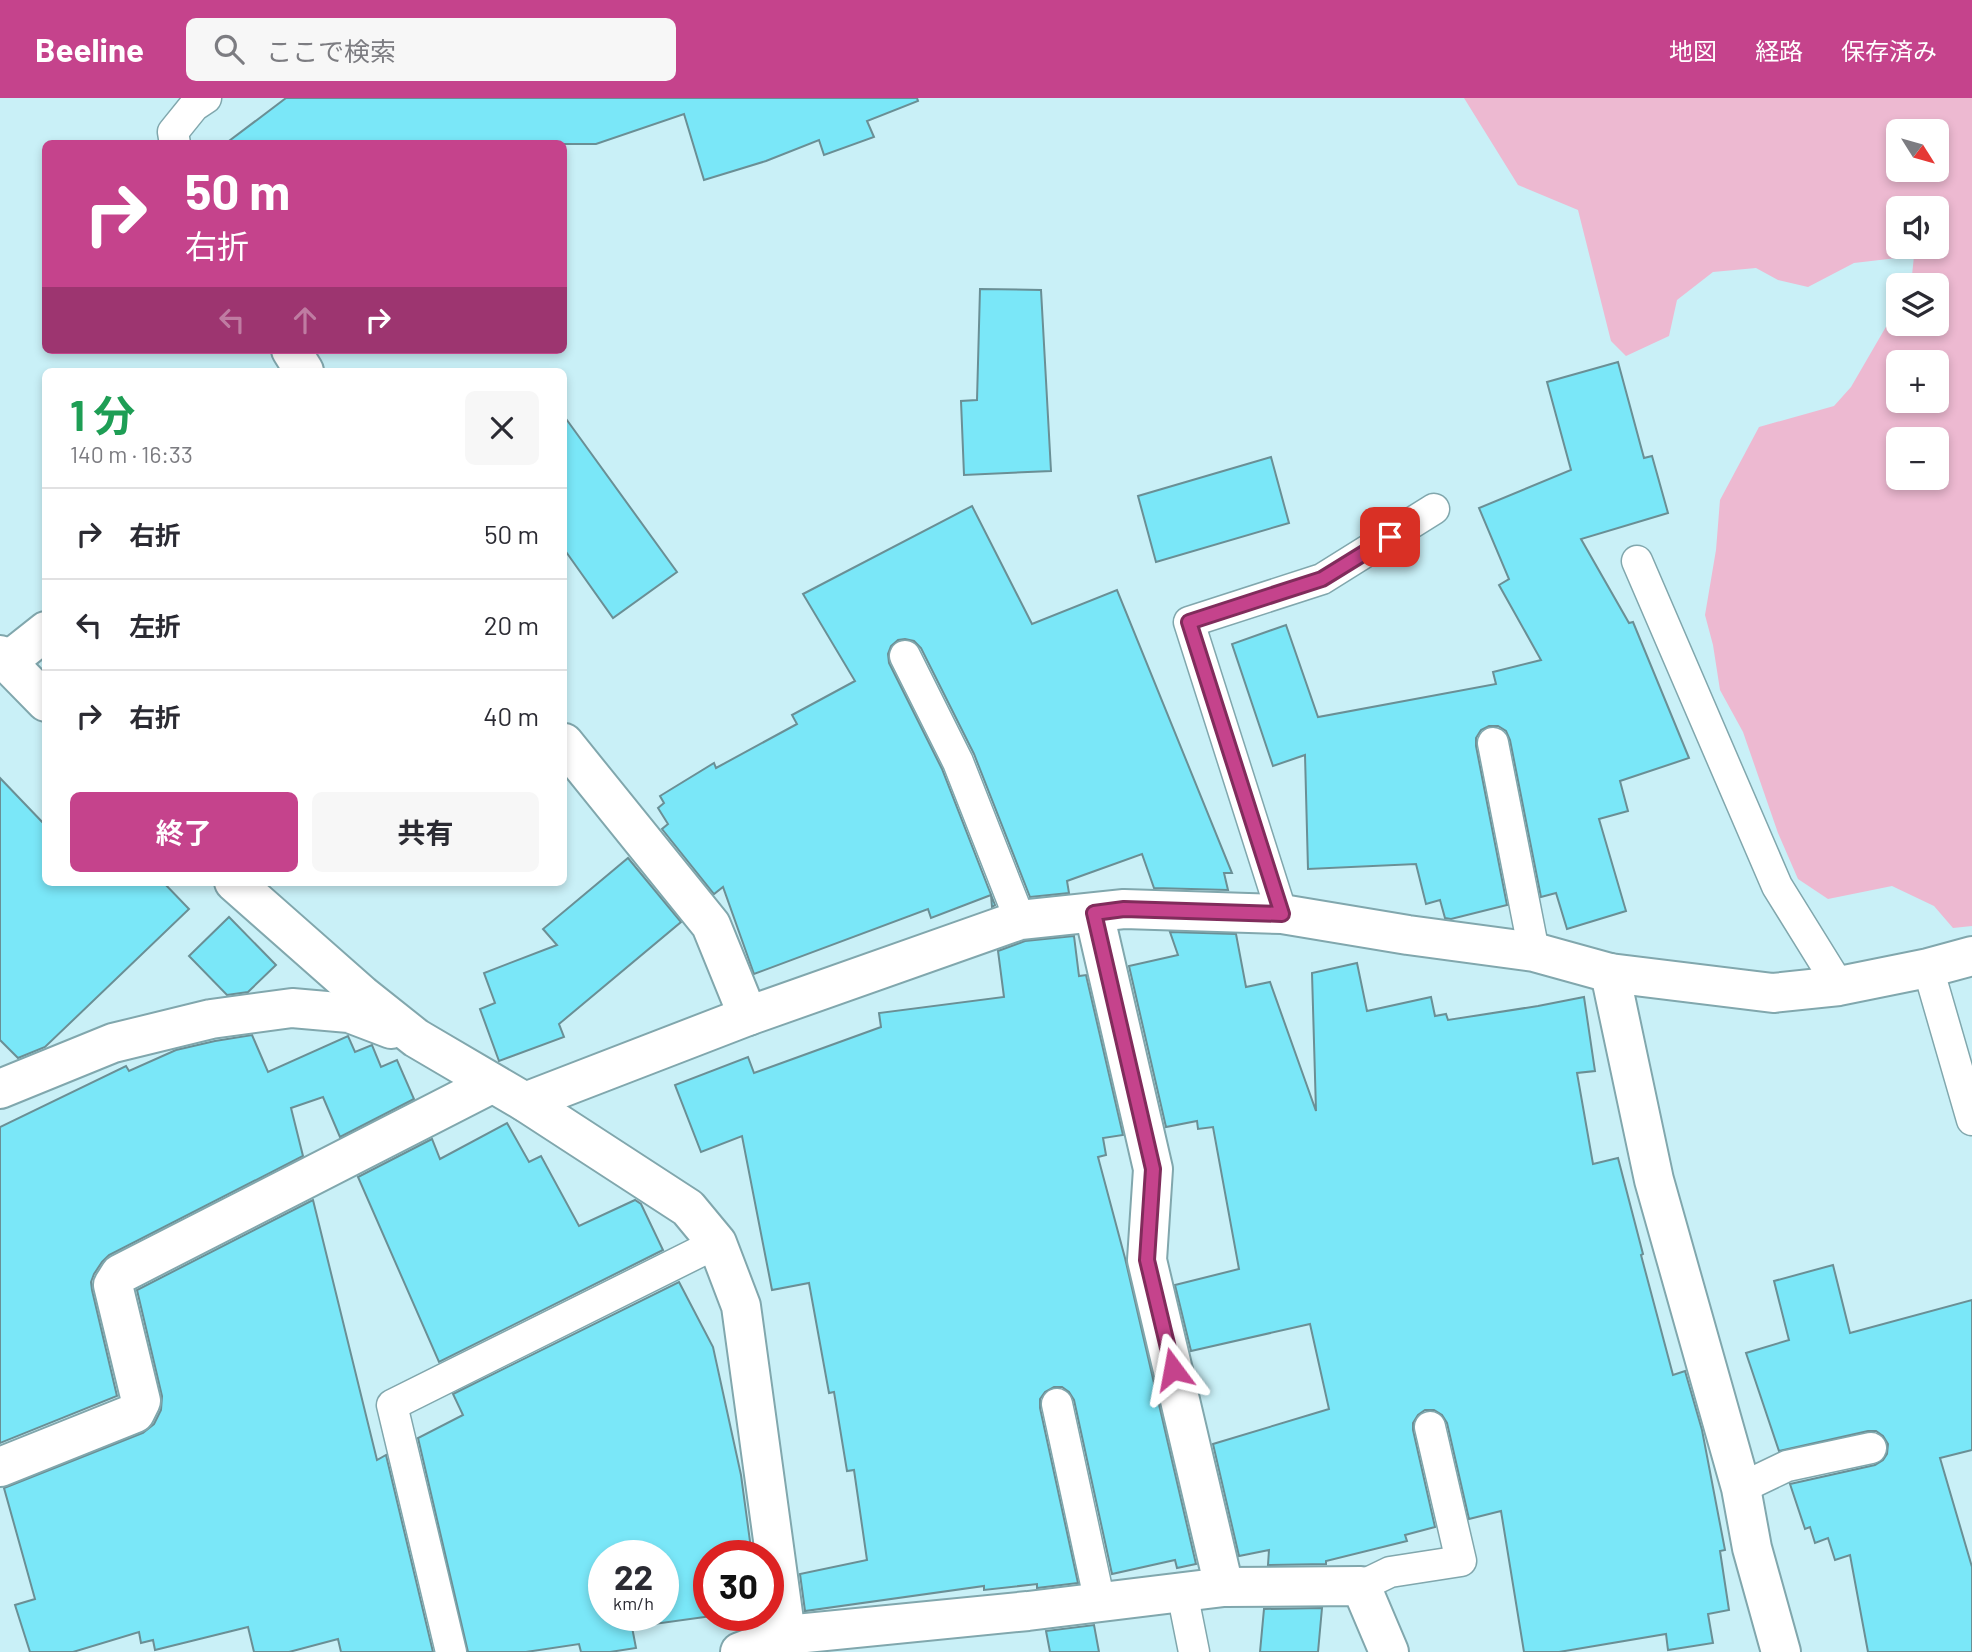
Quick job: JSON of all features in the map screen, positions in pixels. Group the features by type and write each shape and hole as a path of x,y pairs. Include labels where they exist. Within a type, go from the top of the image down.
{"street":[{"path":"42,634 4,659 42,698"},
{"path":"567,747 711,925 747,1016"},
{"path":"239,886 362,995 416,1038 525,1102 688,1208 717,1243 741,1306 786,1644"},
{"path":"525,1102 747,1016 1020,920 1124,909 1282,914 1534,952 1610,973 1773,993 1839,986 1972,956"},
{"path":"1094,913 1153,1169 1147,1260 1224,1587"},
{"path":"1610,973 1654,1180 1741,1488 1752,1548 1781,1652"},
{"path":"0,1089 113,1043 211,1018 292,1008 349,1013 416,1038"},
{"path":"0,1467 135,1413 141,1402 113,1285 120,1274 491,1084"},
{"path":"740,1652 1224,1587 1361,1586 1389,1652"}],"lane":[{"path":"175,140 173,132 194,106 206,98"},
{"path":"1282,914 1189,622 1322,579 1434,509"},
{"path":"1637,561 1777,886 1839,986"},
{"path":"905,656 958,762 1020,920"},
{"path":"1493,743 1534,952"},
{"path":"1928,968 1972,1120"},
{"path":"451,1652 392,1405 717,1243"},
{"path":"1056,1404 1100,1603"},
{"path":"1361,1586 1390,1572 1461,1561 1430,1427"},
{"path":"1741,1488 1787,1466 1871,1448"},
{"path":"1182,1592 1194,1652"}],"shaded area":[{"path":"1464,98 1972,98 1972,926 1953,928 1934,906 1892,886 1828,899 1798,879 1778,833 1743,732 1720,690 1705,615 1716,550 1720,500 1759,427 1834,406 1851,387 1886,327 1886,336 1949,336 1949,273 1912,273 1914,259 1949,259 1949,196 1886,196 1886,259 1888,259 1854,263 1808,287 1778,280 1756,268 1713,272 1677,300 1669,336 1626,356 1611,341 1578,210 1518,185"}],"building":[{"path":"286,98 917,98 918,101 867,121 874,137 824,155 819,140 766,161 704,180 684,114 596,144 567,144 567,140 230,140"},
{"path":"980,289 1041,290 1051,471 964,475 961,401 977,400"},
{"path":"1618,362 1644,458 1652,456 1668,513 1581,539 1629,623 1633,622 1689,758 1620,781 1628,811 1599,819 1626,911 1567,929 1556,893 1541,897 1510,740 1506,731 1498,726 1481,730 1476,738 1476,746 1507,905 1451,919 1445,918 1440,900 1426,904 1416,864 1308,869 1305,755 1273,766 1232,644 1286,625 1318,717 1496,684 1493,672 1541,660 1499,585 1509,579 1479,508 1571,470 1547,382"},
{"path":"567,420 677,572 613,618 567,553"},
{"path":"1271,457 1289,523 1156,562 1138,496"},
{"path":"972,506 1032,624 1117,590 1232,873 1224,873 1228,890 1154,888 1142,854 1067,881 1069,893 1030,897 974,754 921,648 914,641 898,640 891,646 889,663 942,769 995,905 992,907 991,895 931,918 928,909 754,974 723,887 714,894 662,829 668,824 658,808 664,803 660,796 714,763 716,768 797,724 792,715 855,681 803,594"},
{"path":"0,778 42,822 42,886 167,886 189,909 45,1047 18,1058 0,1040"},
{"path":"628,858 681,922 559,1024 564,1037 499,1061 480,1009 495,1003 484,973 557,945 543,929"},
{"path":"229,917 276,965 248,992 227,995 189,956"},
{"path":"1170,932 1236,934 1246,987 1270,982 1316,1111 1312,973 1357,963 1367,1011 1431,997 1435,1016 1446,1014 1448,1020 1584,997 1595,1071 1577,1073 1593,1164 1618,1158 1673,1375 1685,1371 1702,1430 1725,1550 1720,1551 1729,1610 1708,1614 1713,1643 1668,1650 1666,1634 1559,1652 1524,1652 1501,1511 1469,1519 1447,1423 1442,1415 1434,1410 1425,1410 1418,1415 1413,1423 1413,1430 1435,1527 1405,1535 1407,1541 1326,1561 1326,1564 1268,1565 1269,1550 1239,1556 1213,1444 1329,1409 1310,1324 1191,1351 1175,1285 1239,1269 1213,1127 1198,1129 1197,1121 1166,1127 1129,966 1178,955"},
{"path":"1074,936 1079,976 1086,975 1123,1135 1103,1138 1106,1155 1098,1157 1125,1258 1196,1564 1177,1568 1175,1560 1112,1574 1074,1400 1062,1387 1054,1387 1040,1399 1040,1408 1078,1583 984,1590 984,1586 805,1611 800,1574 867,1560 854,1470 847,1471 834,1392 829,1393 809,1283 772,1290 742,1136 701,1152 675,1085 748,1057 754,1073 881,1027 879,1013 1004,997 998,951 1025,941"},
{"path":"252,1035 268,1072 348,1036 355,1052 372,1045 381,1067 397,1060 414,1099 340,1137 323,1097 291,1108 303,1156 109,1255 91,1282 117,1396 0,1443 0,1127 126,1066 129,1071 176,1050"},
{"path":"507,1123 529,1162 541,1156 579,1226 635,1200 641,1204 663,1250 439,1362 358,1177 432,1139 440,1159"},
{"path":"313,1200 377,1460 386,1455 433,1652 341,1652 338,1639 289,1652 254,1652 248,1627 155,1650 153,1640 141,1643 139,1632 73,1652 30,1652 15,1605 35,1599 4,1488 143,1433 154,1424 161,1410 162,1396 137,1290"},
{"path":"1833,1265 1850,1333 1972,1300 1972,1450 1940,1458 1972,1567 1972,1652 1868,1652 1850,1555 1835,1560 1828,1538 1815,1543 1810,1527 1805,1529 1790,1484 1875,1465 1887,1454 1888,1444 1876,1431 1868,1431 1779,1451 1746,1353 1789,1340 1774,1281"},
{"path":"679,1282 713,1347 741,1475 750,1540 693,1540 693,1619 679,1621 679,1540 588,1540 588,1631 633,1631 636,1648 610,1652 581,1652 579,1644 526,1652 468,1652 418,1438 463,1415 453,1394"},
{"path":"1322,1608 1318,1652 1260,1652 1264,1609"},
{"path":"1094,1625 1099,1652 1050,1652 1046,1631"}],"route":[{"path":"1173,1369 1147,1260 1153,1169 1094,913 1124,909 1282,914 1189,622 1322,579 1390,537"}]}
